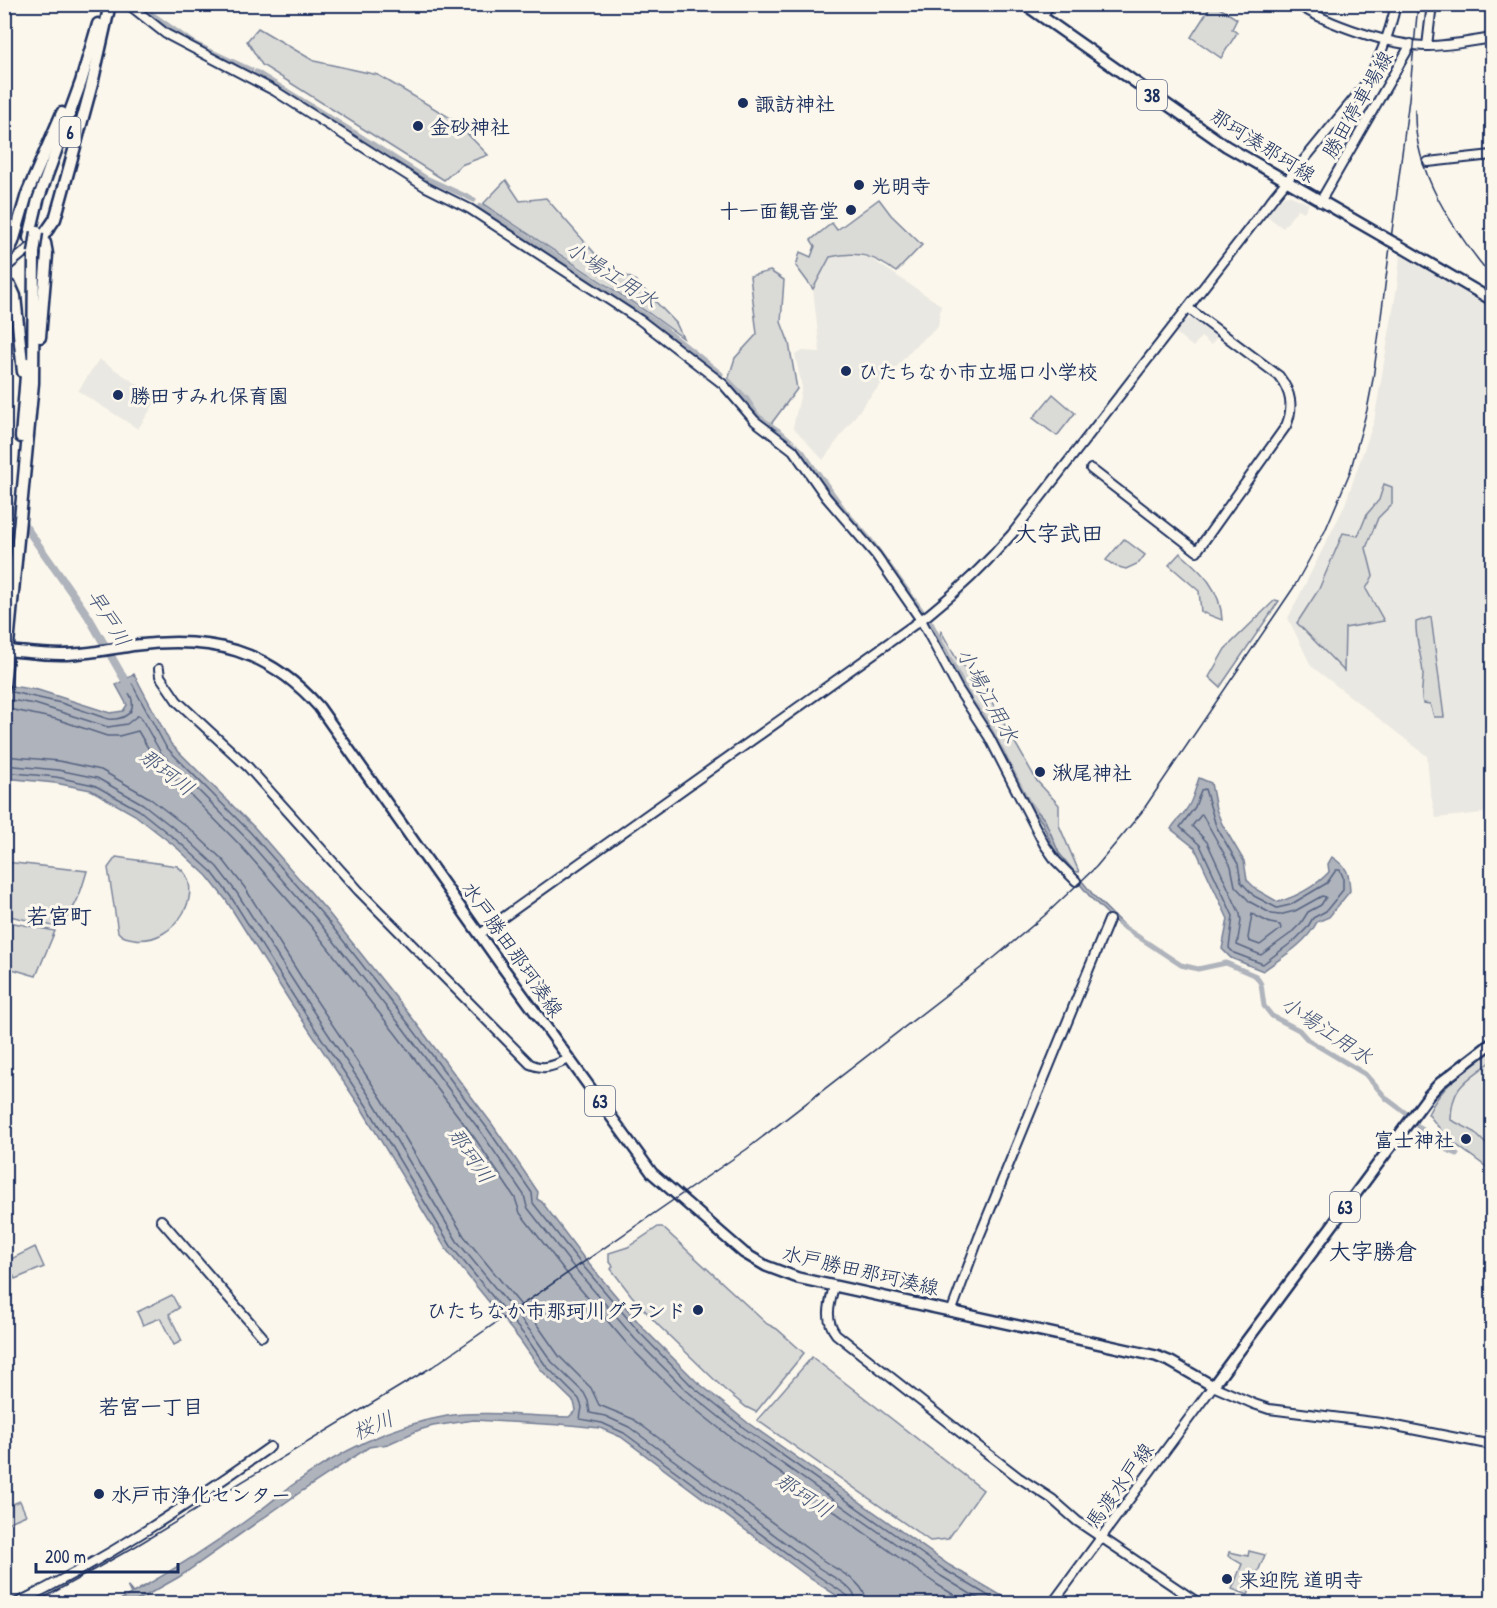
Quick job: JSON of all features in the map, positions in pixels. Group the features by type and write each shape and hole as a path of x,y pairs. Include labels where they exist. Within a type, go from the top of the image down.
{"highway":[{"name":"6","path":"4,686 28,405 34,360 30,255 45,201 81,102 103,4"},
{"name":"6","path":"98,34 110,4"},
{"path":"4,260 35,173 98,34"},
{"path":"28,405 39,361 47,260 46,248 36,236"},
{"path":"4,283 11,287 15,296 28,405"},
{"name":"6","path":"4,617 16,537"}],"main road":[{"name":"那珂湊那珂線","path":"1024,4 1226,146 1492,300"},
{"name":"水戸勝田那珂湊線","path":"13,651 63,655 188,642 214,644 255,657 285,675 319,707 652,1173 733,1245 755,1260 779,1272 834,1286 1156,1356 1213,1386"},
{"name":"63","path":"1213,1386 1429,1095 1440,1083 1492,1043"}],"street":[{"path":"128,4 165,33 275,91 426,187 471,209 661,335 723,384 754,421 793,450 826,497 876,555 921,620 958,689 994,746 1044,844 1056,861 1076,881"},
{"path":"1042,17 1050,4"},
{"path":"1297,4 1311,13 1387,41 1411,44"},
{"path":"480,934 921,620 962,588 996,553 1286,182 1362,89 1372,74 1387,41 1396,4"},
{"path":"1427,46 1431,12 1435,4"},
{"name":"勝田停車場線","path":"1320,202 1411,44 1427,46 1492,38"},
{"path":"1428,162 1492,155"},
{"path":"4,269 26,250 36,236"},
{"path":"1091,469 1197,551 1286,426 1291,401 1288,388 1279,376 1188,308"},
{"path":"159,669 160,676 177,701 248,767 359,891 530,1064 539,1068 547,1068 569,1059"},
{"path":"952,1310 979,1237 1109,920"},
{"path":"161,1220 262,1336"},
{"path":"834,1286 828,1314 831,1328 836,1334 945,1421 1018,1477 1052,1499 1100,1538 1200,1604"},
{"path":"1213,1386 1269,1409 1381,1423 1492,1445"},
{"name":"馬渡水戸線","path":"1052,1604 1213,1386"},
{"path":"15,1604 139,1535 270,1447"}],"shaded area":[{"path":"1215,5 1237,19 1232,29 1237,33 1221,58 1191,37 1211,6"},
{"path":"258,28 314,61 378,75 454,120 488,155 461,165 444,180 262,65 247,41"},
{"path":"506,180 520,201 546,198 606,266 635,280 676,323 683,338 483,204"},
{"path":"1289,195 1309,204 1304,212 1298,209 1283,228 1267,216 1277,202"},
{"path":"879,199 891,215 922,245 896,272 873,258 857,254 830,257 813,289 796,266 800,252 811,257 815,246 811,240 832,223 837,230"},
{"name":"ひたちなか市立堀口小学校","path":"842,254 870,258 941,305 938,327 915,346 868,399 823,460 793,427 802,387 795,355 803,351 820,352 813,289 830,257"},
{"path":"1400,255 1492,308 1492,812 1436,818 1430,791 1427,756 1311,666 1288,618 1344,507 1374,421 1397,287"},
{"path":"770,271 784,280 781,322 789,343 797,389 768,428 727,383 735,358 757,334 750,276"},
{"path":"1193,319 1215,335 1216,338 1211,345 1201,337 1193,347 1176,333 1186,320"},
{"name":"勝田すみれ保育園","path":"99,359 158,398 138,429 78,391"},
{"path":"1053,394 1075,413 1057,436 1033,418"},
{"path":"1384,484 1392,487 1392,504 1378,518 1366,548 1373,576 1366,589 1384,621 1345,628 1344,671 1297,623 1319,589 1343,533 1358,536 1367,514 1379,500"},
{"path":"1124,539 1145,555 1139,563 1126,569 1106,560"},
{"path":"1180,553 1209,582 1218,599 1222,620 1201,612 1199,591 1169,565"},
{"path":"1275,600 1279,601 1220,687 1209,677 1225,649"},
{"path":"1431,617 1444,717 1434,717 1430,704 1423,703 1422,700 1423,674 1416,622"},
{"path":"941,631 956,658 982,685 1037,781 1059,805 1059,825 1079,872 1067,871 1053,854 938,645"},
{"path":"116,857 177,866 186,875 190,887 189,900 174,925 149,939 125,937 118,932 108,868"},
{"path":"5,862 87,871 73,909 57,927 5,915"},
{"path":"4,921 55,931 36,976 5,967"},
{"path":"1492,1049 1492,1159 1432,1097"},
{"path":"1492,1050 1492,1061 1468,1079 1458,1091 1454,1099 1451,1120 1473,1131 1488,1146 1492,1147 1492,1171 1447,1138 1428,1114 1440,1094 1448,1086"},
{"name":"ひたちなか市那珂川グランド","path":"658,1227 662,1227 767,1324 777,1329 804,1353 756,1412 724,1389 658,1325 611,1269 613,1266 609,1261 609,1253 628,1247"},
{"path":"35,1247 44,1267 15,1279 7,1261"},
{"path":"172,1295 179,1308 169,1314 182,1341 174,1345 160,1318 143,1325 137,1312"},
{"path":"812,1357 983,1490 948,1539 930,1541 757,1420"},
{"path":"20,1501 26,1515 5,1524 5,1507"},
{"path":"1249,1551 1265,1555 1248,1595 1232,1589 1242,1564 1228,1556 1229,1552 1248,1556"}],"water":[{"name":"那珂川","path":"134,674 171,744 255,828 327,911 413,1019 492,1124 538,1192 537,1199 542,1202 583,1257 644,1329 696,1381 748,1423 949,1565 1014,1603 848,1603 811,1579 621,1437 600,1428 474,1420 433,1426 388,1444 369,1447 179,1577 133,1603 115,1603 131,1594 127,1586 133,1593 149,1584 225,1535 327,1462 365,1442 405,1426 447,1416 493,1414 569,1417 576,1410 574,1402 541,1370 520,1340 446,1249 363,1111 226,900 207,876 176,847 135,815 91,790 55,783 5,778 4,685 38,690 110,713 123,711 127,705 116,685"},
{"path":"1199,778 1211,783 1216,809 1222,824 1244,861 1247,880 1257,890 1278,902 1292,897 1312,886 1329,872 1328,864 1332,857 1341,864 1348,875 1350,891 1329,917 1317,922 1307,937 1263,971 1231,958 1222,949 1228,919 1195,848 1171,829 1183,815 1192,799"},
{"path":"1032,805 1045,820 1059,853 1095,897 1125,927 1122,928 1092,899 1056,855 1042,822 1030,807"}],"waterway":[{"name":"小場江用水","path":"152,14 193,43 206,49"},
{"name":"小場江用水","path":"210,51 251,70"},
{"name":"小場江用水","path":"256,72 350,130"},
{"name":"小場江用水","path":"354,132 426,178 474,200"},
{"name":"小場江用水","path":"480,206 657,323 721,374"},
{"name":"小場江用水","path":"729,381 747,399 758,416 779,431"},
{"name":"小場江用水","path":"782,433 802,451 815,470"},
{"name":"小場江用水","path":"818,473 922,611"},
{"name":"早戸川","path":"4,496 88,616 130,689"},
{"name":"小場江用水","path":"931,623 971,701 984,717 1027,800 1035,810"},
{"name":"小場江用水","path":"1119,924 1181,965 1198,969 1226,963 1256,976 1261,984 1264,1006 1272,1016 1299,1030 1308,1040 1365,1074 1387,1099 1407,1114"},
{"name":"小場江用水","path":"1413,1122 1447,1150 1457,1154"}],"railway":[{"path":"33,1604 136,1546 432,1367 747,1149 995,957 1044,916 1096,867 1141,813 1294,587 1325,531 1350,472 1373,379 1409,99 1418,4"},
{"path":"1415,109 1416,132 1421,155 1438,199 1463,240 1492,277"}],"place":[{"name":"諏訪神社","path":"743,103"},
{"name":"金砂神社","path":"418,126"},
{"name":"光明寺","path":"859,185"},
{"name":"十一面観音堂","path":"851,210"},
{"name":"ひたちなか市立堀口小学校","path":"846,371"},
{"name":"勝田すみれ保育園","path":"118,395"},
{"name":"湫尾神社","path":"1040,772"},
{"name":"富士神社","path":"1466,1139"},
{"name":"ひたちなか市那珂川グランド","path":"698,1310"},
{"name":"水戸市浄化センター","path":"99,1494"},
{"name":"来迎院 道明寺","path":"1227,1579"}],"district":[{"name":"大字武田","path":"1059,533"},
{"name":"若宮町","path":"59,916"},
{"name":"大字勝倉","path":"1373,1251"},
{"name":"若宮一丁目","path":"151,1406"}],"water label":[{"name":"桜川","path":"373,1425"}]}
